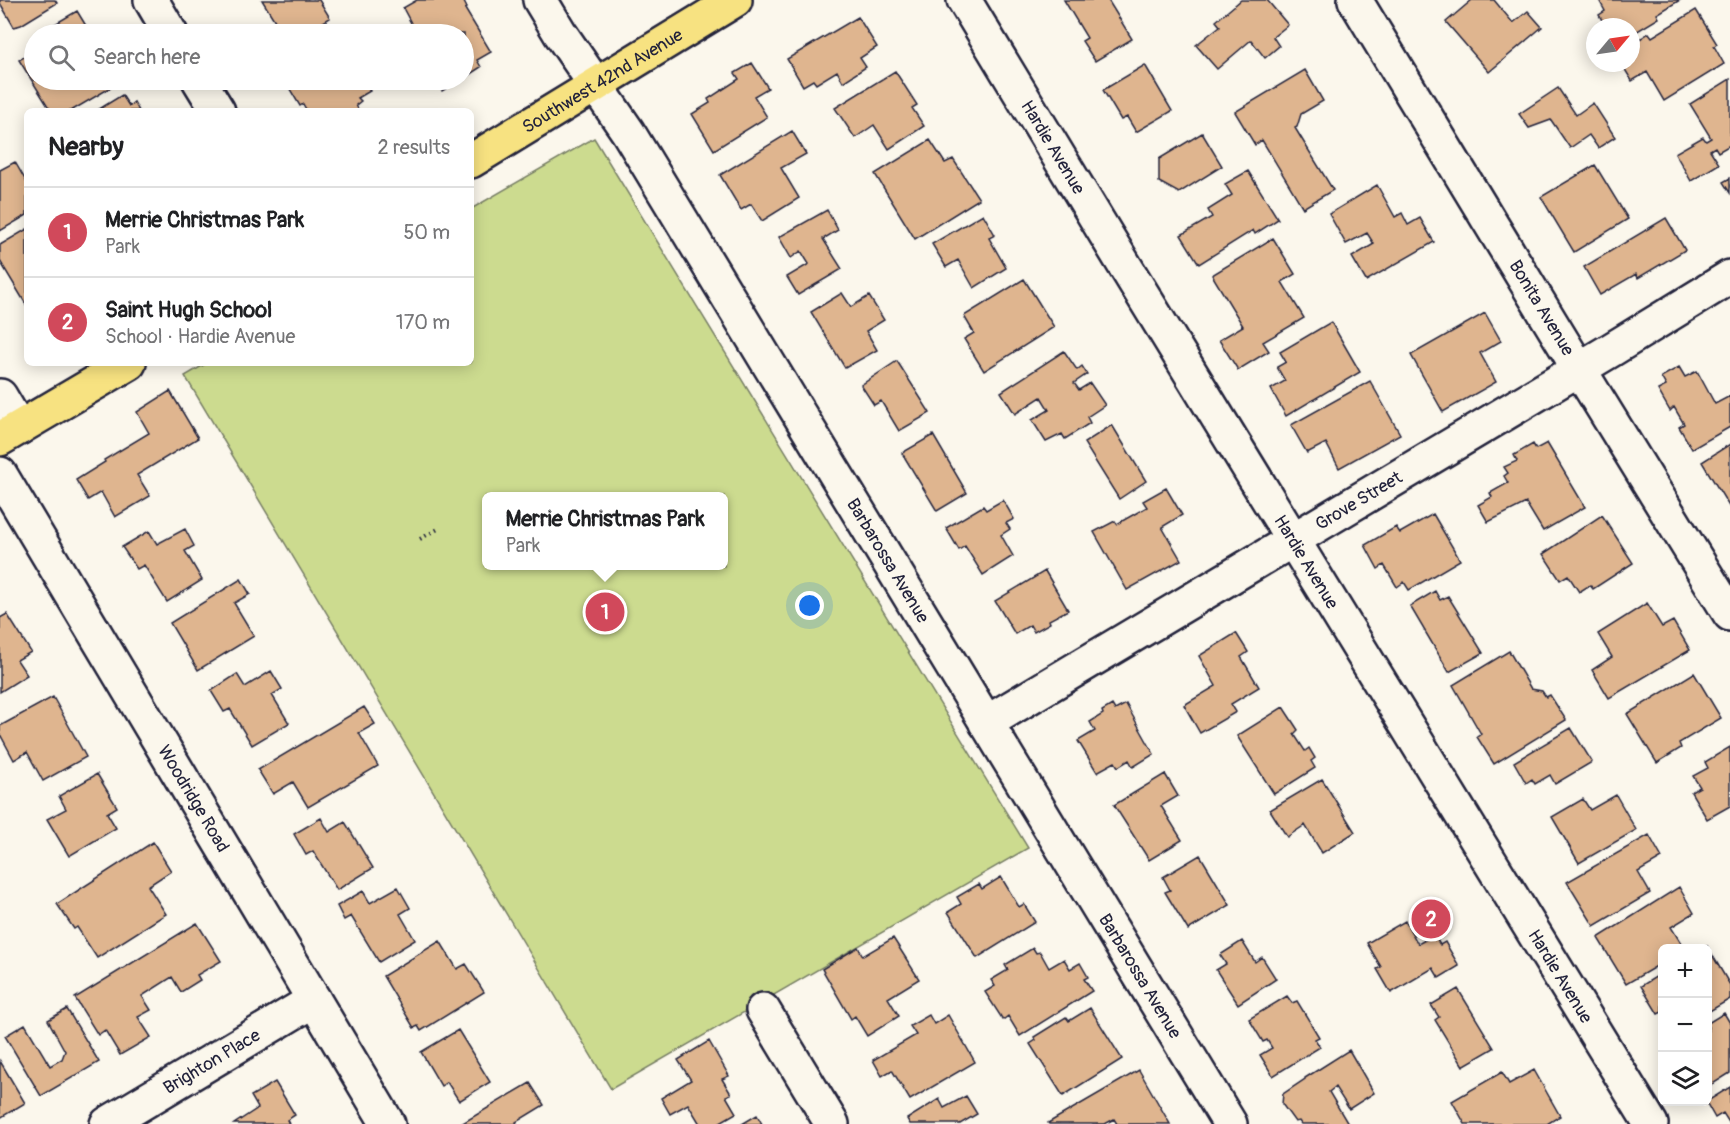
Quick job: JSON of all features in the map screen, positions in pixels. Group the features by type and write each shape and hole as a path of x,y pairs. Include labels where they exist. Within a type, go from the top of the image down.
{"main road":[{"name":"Southwest 42nd Avenue","path":"474,159 735,0"},
{"path":"9,433 124,366"}],"street":[{"path":"150,0 165,24"},
{"name":"Barbarossa Avenue","path":"540,0 628,132 1230,1124"},
{"name":"Hardie Avenue","path":"964,0 1651,1124"},
{"name":"Bonita Avenue","path":"1354,0 1730,614"},
{"path":"205,90 216,108"},
{"name":"Grove Street","path":"987,723 1730,277"},
{"path":"0,396 9,433"},
{"name":"Woodridge Road","path":"0,474 388,1124"},
{"name":"Brighton Place","path":"107,1124 314,1000"},
{"path":"763,1010 832,1124"}],"path":[{"path":"420,539 438,529"}],"green space":[{"path":"594,138 1028,848 611,1089 185,376 202,366 474,366 474,207"}],"building":[{"path":"0,0 55,0 57,3 14,27"},
{"path":"262,0 319,0 330,18 320,24 277,24"},
{"path":"417,0 463,0 467,8 465,9 491,52 477,60 481,67 474,72 474,24 411,24 403,8"},
{"path":"1064,0 1108,0 1132,39 1095,61 1082,41 1087,38"},
{"path":"1241,0 1267,0 1288,25 1273,37 1279,46 1265,58 1251,40 1217,69 1196,45 1220,26 1216,21"},
{"path":"1472,0 1494,0 1513,23 1528,11 1542,27 1489,72 1446,22"},
{"path":"1599,0 1680,0 1657,14 1659,18 1640,30 1640,18 1601,18 1599,15 1605,11"},
{"path":"1696,10 1717,44 1714,46 1724,64 1664,101 1647,72 1632,81 1626,72 1640,72 1640,39 1649,33 1652,37"},
{"path":"77,11 85,24 55,24"},
{"path":"858,17 877,47 860,58 866,67 843,82 837,71 816,84 813,80 803,86 787,59"},
{"path":"24,57 24,68 19,60"},
{"path":"752,63 768,88 754,96 767,117 714,150 692,114 710,103 708,99 739,79 735,73"},
{"path":"1145,65 1172,111 1136,132 1127,117 1121,120 1103,90"},
{"path":"1305,70 1323,101 1301,114 1295,128 1333,190 1303,208 1262,140 1255,145 1235,112"},
{"path":"895,71 917,105 912,108 924,126 889,149 874,125 855,138 835,108"},
{"path":"1730,79 1730,145 1718,152 1715,147 1710,150 1719,164 1691,181 1675,153 1703,137 1706,141 1711,138 1690,104"},
{"path":"1558,88 1576,115 1593,103 1615,137 1598,148 1589,135 1570,148 1551,120 1529,128 1519,114"},
{"path":"38,90 107,90 76,108 49,108"},
{"path":"290,90 370,91 358,98 361,101 356,105 358,108 305,108 303,104 300,106"},
{"path":"122,95 129,106 134,102 137,108 101,108"},
{"path":"792,131 806,154 781,168 799,198 762,221 751,204 741,210 720,175"},
{"path":"1202,133 1222,166 1179,193 1159,182 1159,159"},
{"path":"930,140 945,163 953,159 979,199 915,239 875,174"},
{"path":"15,162 24,178 24,217 0,231 0,170"},
{"path":"1595,165 1628,219 1574,252 1541,197"},
{"path":"1248,171 1278,219 1255,234 1253,230 1199,264 1181,235 1212,217 1208,210 1232,195 1225,184"},
{"path":"1730,178 1730,193 1723,182"},
{"path":"1377,185 1395,217 1402,213 1408,225 1420,218 1434,242 1366,281 1352,257 1374,244 1367,233 1346,244 1329,214"},
{"path":"827,210 838,230 823,239 842,269 798,295 787,277 809,264 801,251 791,258 779,237"},
{"path":"983,214 995,235 989,238 1006,268 974,288 958,260 946,267 932,244"},
{"path":"1666,218 1685,250 1638,278 1636,274 1600,295 1584,267"},
{"path":"24,231 24,301 0,261 0,245"},
{"path":"1273,238 1295,274 1282,282 1304,318 1263,342 1269,351 1238,370 1219,340 1243,326 1212,275"},
{"path":"1024,279 1054,327 984,371 964,339 974,333 964,316"},
{"path":"842,293 851,307 869,296 884,320 866,331 877,350 845,368 811,312"},
{"path":"1485,313 1501,341 1480,353 1496,382 1443,412 1411,355"},
{"path":"1331,322 1360,372 1286,416 1271,389 1285,381 1277,367 1286,362 1280,352"},
{"path":"1064,351 1077,370 1082,366 1087,374 1074,383 1079,390 1090,383 1105,405 1087,417 1090,423 1065,439 1062,434 1046,442 1032,420 1049,410 1041,397 1015,414 1001,392"},
{"path":"897,361 930,413 899,431 881,401 874,405 861,385"},
{"path":"1679,367 1685,377 1697,371 1715,404 1730,396 1730,427 1692,449 1679,427 1684,424 1674,407 1670,411 1658,390 1666,386 1661,377"},
{"path":"1370,381 1400,434 1339,468 1326,443 1307,453 1291,425"},
{"path":"170,391 198,438 137,475 150,496 115,517 101,492 88,500 76,480 149,433 137,412"},
{"path":"1112,425 1146,481 1119,499 1084,443"},
{"path":"933,435 967,493 937,511 902,453"},
{"path":"1547,443 1585,507 1543,531 1526,503 1488,522 1478,505 1492,497 1490,493 1508,483 1504,476 1508,473 1504,467 1517,461 1514,455 1533,444 1536,449"},
{"path":"1730,444 1730,508 1702,462"},
{"path":"1166,488 1182,515 1162,527 1181,560 1127,590 1094,532 1115,521 1117,524 1147,507 1143,501"},
{"path":"1003,500 1014,519 1006,523 1010,529 1001,535 1013,556 983,575 965,546 959,550 946,528 983,506 986,510"},
{"path":"1433,514 1460,560 1409,590 1404,582 1397,587 1384,565 1378,569 1365,545 1396,527 1400,533"},
{"path":"1602,515 1633,563 1593,589 1590,585 1579,592 1568,575 1560,580 1543,554"},
{"path":"185,529 194,546 185,551 202,580 167,602 144,565 137,569 122,547 149,531 157,544"},
{"path":"1045,571 1068,610 1049,620 1050,623 1034,632 1030,625 1015,634 995,601"},
{"path":"241,579 250,594 234,603 254,636 198,670 170,623"},
{"path":"1435,591 1440,600 1448,596 1483,653 1449,672 1410,606"},
{"path":"1647,603 1662,627 1673,621 1690,650 1609,698 1592,670 1612,657 1598,634"},
{"path":"7,614 31,652 17,660 27,675 0,692 0,618"},
{"path":"1236,633 1248,652 1241,657 1259,687 1231,704 1236,712 1200,733 1184,705 1216,686 1199,656"},
{"path":"1509,651 1531,689 1542,691 1546,697 1550,695 1566,720 1494,764 1477,737 1481,734 1453,685"},
{"path":"271,671 282,689 272,695 289,723 252,745 230,709 224,712 211,691 237,674 245,687"},
{"path":"1694,673 1721,718 1679,743 1681,748 1657,763 1627,714"},
{"path":"53,697 86,757 43,781 27,752 14,760 0,734 0,726"},
{"path":"1126,704 1154,754 1133,767 1129,760 1118,767 1115,762 1097,772 1078,741 1095,731 1090,722 1103,714 1102,711 1112,705 1115,710"},
{"path":"364,707 375,724 359,733 378,766 308,807 293,782 273,794 258,770"},
{"path":"1283,707 1298,730 1294,734 1305,751 1309,748 1315,758 1311,761 1315,768 1274,794 1237,736"},
{"path":"1571,728 1592,762 1555,784 1550,775 1535,784 1532,779 1526,783 1514,762"},
{"path":"1730,747 1730,806 1707,819 1691,792 1700,787 1693,776 1708,768 1705,762"},
{"path":"97,774 117,807 107,813 116,828 69,856 47,819 66,809 59,796"},
{"path":"1165,774 1178,796 1161,806 1182,840 1149,860 1114,805"},
{"path":"1322,779 1355,832 1322,853 1305,825 1287,837 1270,810"},
{"path":"1616,795 1636,830 1579,863 1552,817 1583,799 1590,810"},
{"path":"321,818 329,832 345,822 373,868 337,890 313,851 306,855 294,834"},
{"path":"1649,835 1662,858 1638,872 1650,893 1594,926 1567,882"},
{"path":"153,842 171,871 148,886 166,914 97,958 77,927 74,929 57,904"},
{"path":"1200,855 1230,905 1188,930 1165,892 1170,890 1163,877"},
{"path":"1001,877 1019,907 1024,904 1035,922 977,958 948,912 961,904 957,897 979,884 982,889"},
{"path":"398,887 410,908 400,914 415,940 379,962 351,916 344,920 337,906 363,891 370,903"},
{"path":"1679,887 1694,913 1671,927 1682,944 1658,944 1658,965 1626,984 1598,938"},
{"path":"1405,921 1418,944 1434,935 1440,945 1445,942 1459,966 1439,978 1433,968 1391,993 1377,969 1381,967 1367,943"},
{"path":"197,923 221,961 197,975 200,980 181,992 172,977 142,996 151,1010 138,1017 151,1037 120,1055 105,1030 98,1035 75,998"},
{"path":"893,938 919,979 888,998 899,1016 867,1036 855,1016 851,1019 822,969 858,947 863,956"},
{"path":"440,941 457,969 466,964 484,992 421,1031 418,1026 414,1028 383,976"},
{"path":"1242,941 1255,962 1262,957 1276,979 1238,1004 1216,970 1226,964 1220,955"},
{"path":"1033,948 1036,953 1040,952 1049,968 1064,959 1070,969 1080,963 1088,977 1084,979 1092,991 1020,1036 1008,1016 1003,1020 985,992 995,986 991,980 1008,970 1005,965"},
{"path":"1712,954 1730,985 1730,999 1712,1010"},
{"path":"1658,975 1658,1014 1641,986"},
{"path":"1458,989 1494,1048 1463,1066 1435,1020 1439,1017 1431,1005"},
{"path":"1287,996 1292,1003 1297,1001 1319,1037 1315,1039 1320,1047 1273,1076 1260,1055 1272,1048 1267,1040 1263,1042 1249,1019"},
{"path":"1090,1008 1122,1059 1063,1096 1030,1044 1036,1040 1034,1037 1066,1017 1069,1021"},
{"path":"67,1009 99,1062 41,1096 5,1036 25,1024 50,1066 62,1059 65,1051 48,1020"},
{"path":"1724,1013 1730,1023 1730,1073 1712,1084 1712,1052 1712,1020"},
{"path":"929,1015 934,1024 948,1015 975,1062 910,1100 892,1070 882,1076 873,1060 916,1035 910,1026"},
{"path":"458,1030 490,1082 459,1101 447,1082 441,1086 421,1052"},
{"path":"709,1041 729,1076 722,1079 731,1094 726,1096 736,1113 717,1124 700,1124 688,1104 670,1114 661,1098 691,1080 678,1060"},
{"path":"1349,1050 1374,1093 1349,1109 1335,1087 1329,1092 1348,1124 1295,1122 1282,1104 1283,1094"},
{"path":"0,1061 25,1103 0,1118"},
{"path":"1139,1070 1170,1124 1117,1124 1114,1119 1105,1124 1048,1123"},
{"path":"1534,1070 1560,1116 1547,1124 1465,1124 1452,1101 1502,1072 1509,1084"},
{"path":"275,1082 295,1115 287,1120 289,1124 234,1124 258,1108 251,1096"},
{"path":"530,1083 544,1105 516,1122 517,1124 461,1124"},
{"path":"1730,1087 1730,1124 1723,1113 1715,1118 1708,1106 1712,1106 1712,1098"},
{"path":"966,1096 977,1114 960,1124 910,1124 907,1119 939,1099 944,1108"},
{"path":"757,1115 762,1124 742,1124"}],"place":[{"name":"Merrie Christmas Park","path":"605,612"},
{"name":"Saint Hugh School","path":"1431,919"}]}
